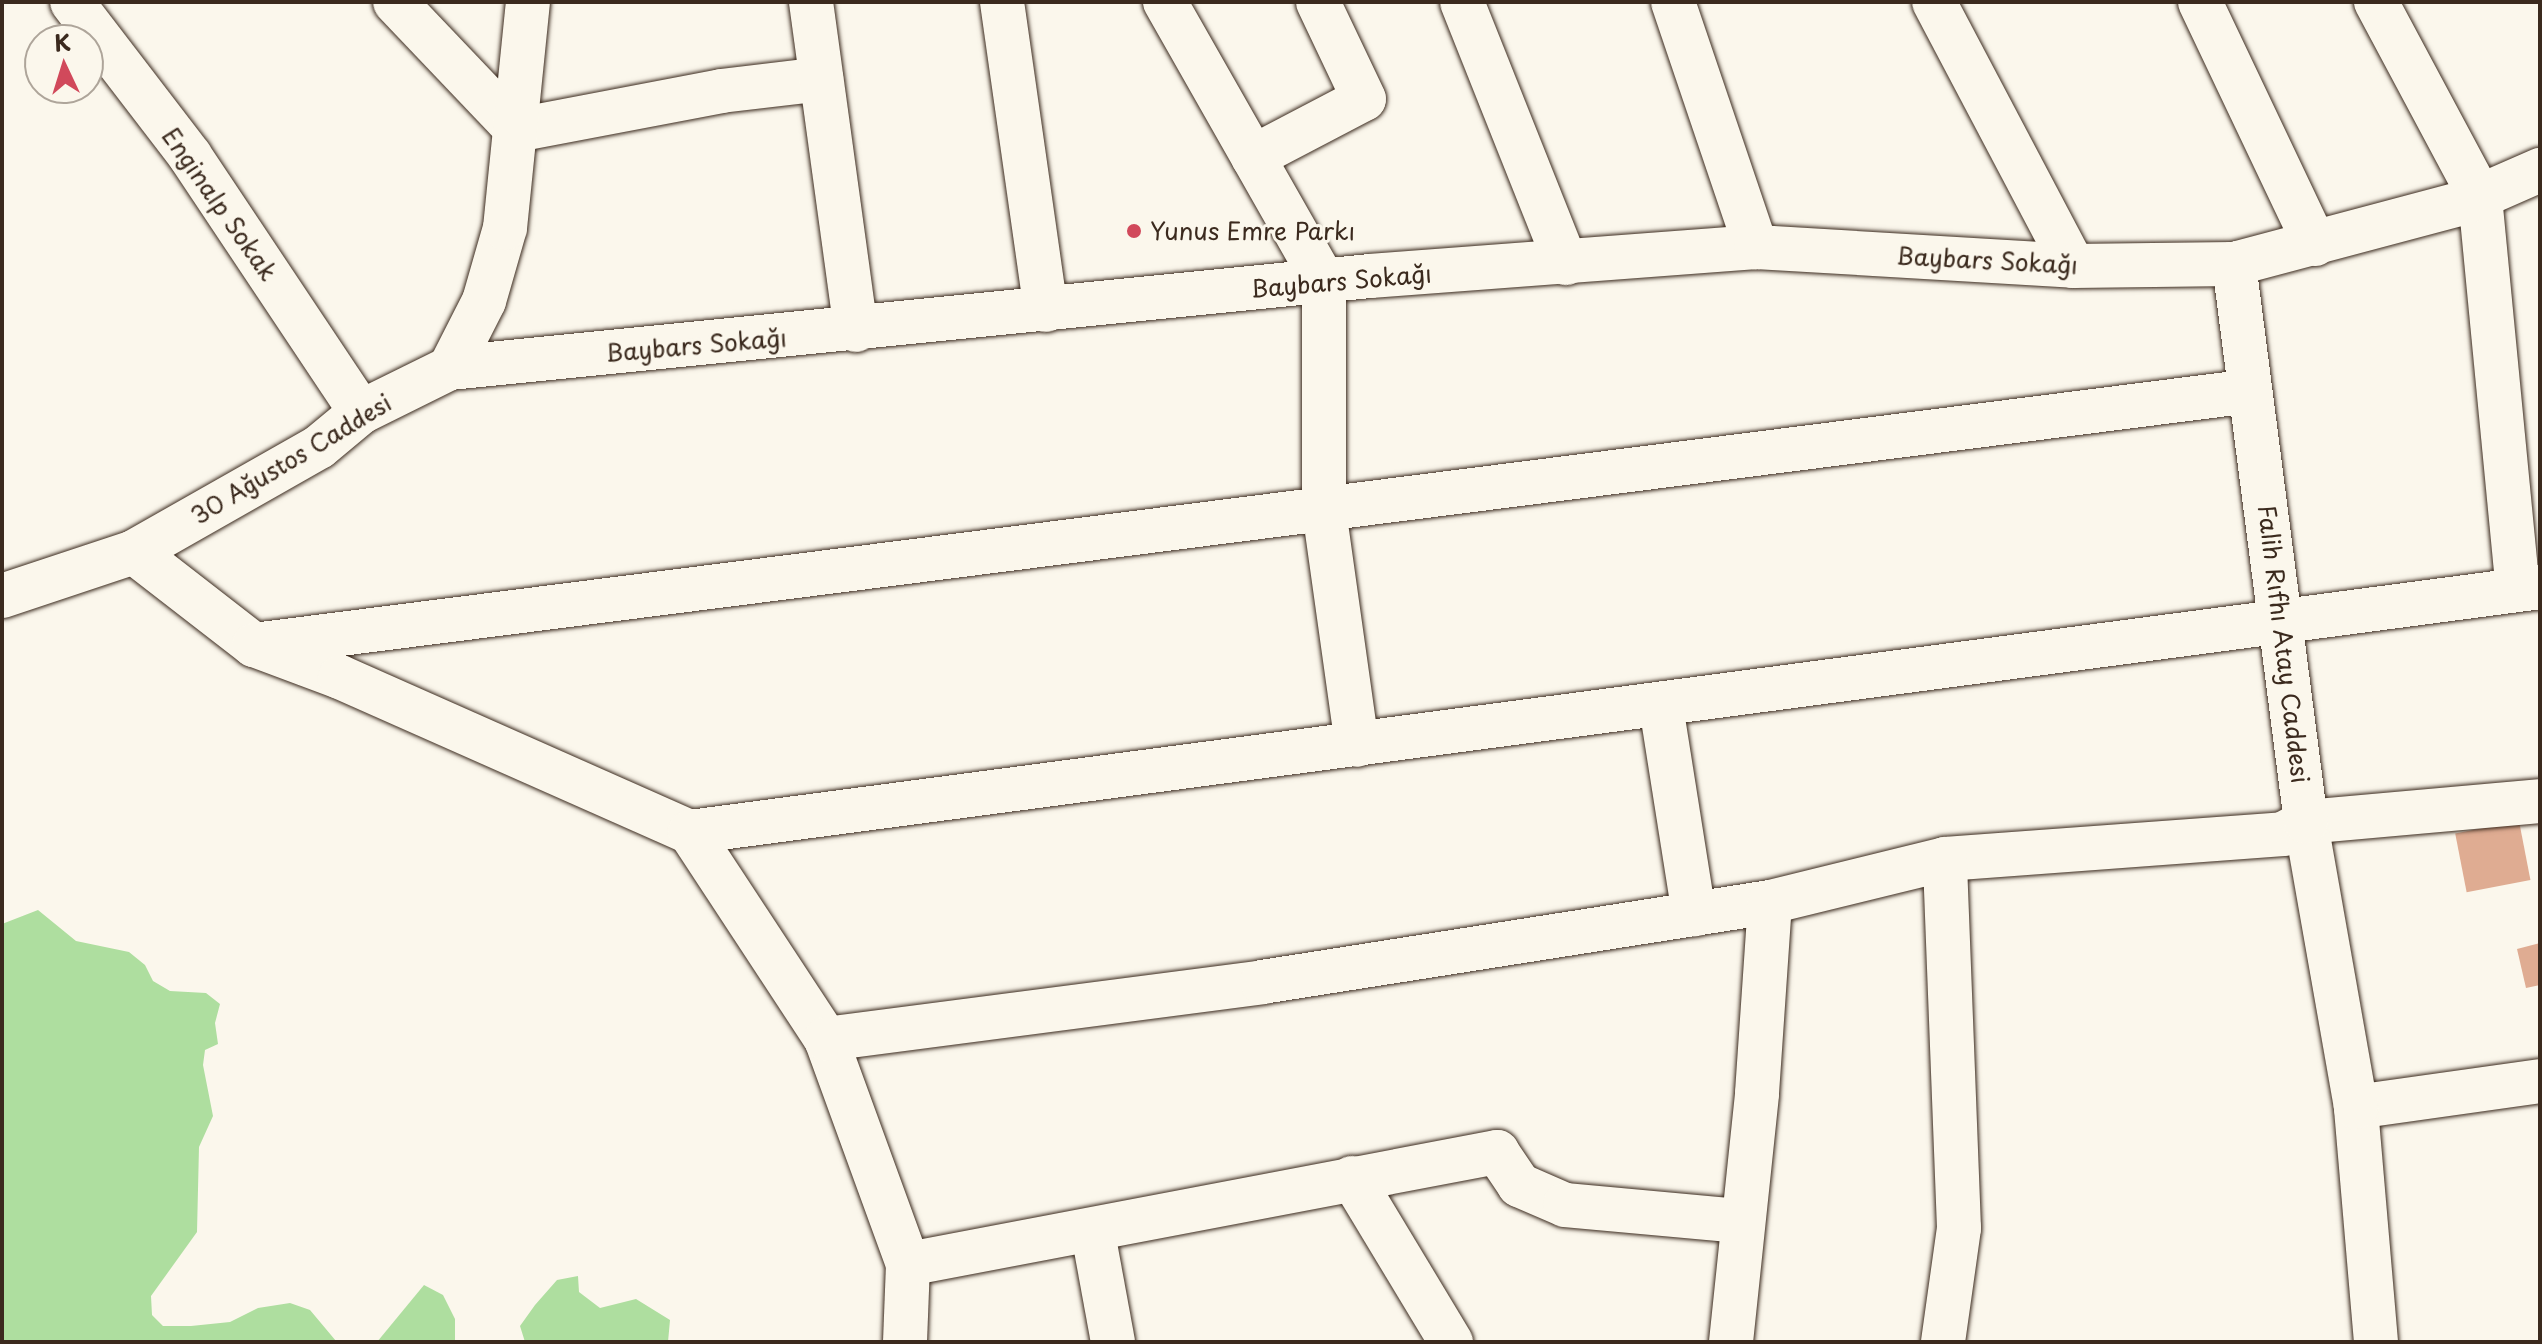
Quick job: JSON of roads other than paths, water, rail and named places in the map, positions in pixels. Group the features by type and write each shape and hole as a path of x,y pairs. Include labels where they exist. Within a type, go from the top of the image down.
{"street":[{"name":"Enginalp Sokak","path":"72,2 190,156 361,412"},
{"path":"395,2 517,130"},
{"path":"450,368 489,287 505,228 528,2"},
{"path":"811,2 856,330"},
{"path":"1002,2 1046,310"},
{"path":"1165,2 1324,282 1324,510 1357,745"},
{"path":"1253,157 1364,99 1318,2"},
{"path":"1462,2 1566,263"},
{"path":"1673,2 1756,247"},
{"path":"1934,2 2073,266"},
{"path":"2200,2 2315,244"},
{"path":"134,552 254,645 340,677 690,832 1661,706 2529,588 2480,197 2376,2"},
{"path":"517,130 721,91 821,79"},
{"path":"2234,264 2480,197 2540,170"},
{"name":"Baybars Sokağı","path":"450,368 1324,282 1756,247 2073,266 2234,264"},
{"name":"Falih Rıfhı Atay Caddesi","path":"2234,264 2283,623 2306,822 2356,1107 2376,1342"},
{"name":"30 Ağustos Caddesi","path":"2,596 134,552 319,447 361,412 450,368"},
{"path":"254,645 2250,391"},
{"path":"1661,706 1694,914"},
{"path":"826,1039 1262,982 1770,902 1945,859 2283,834 2306,822 2537,807"},
{"path":"690,832 826,1039 908,1264 905,1342"},
{"path":"1943,1342 1959,1228 1945,859"},
{"path":"1731,1342 1741,1221 1757,1093 1770,902"},
{"path":"2356,1107 2540,1081"},
{"path":"908,1264 1093,1233 1352,1178 1497,1152 1519,1185 1565,1205 1741,1221"},
{"path":"1352,1178 1451,1342"},
{"path":"1093,1233 1113,1342"}],"place":[{"name":"Yunus Emre Parkı","path":"1134,231"}]}
